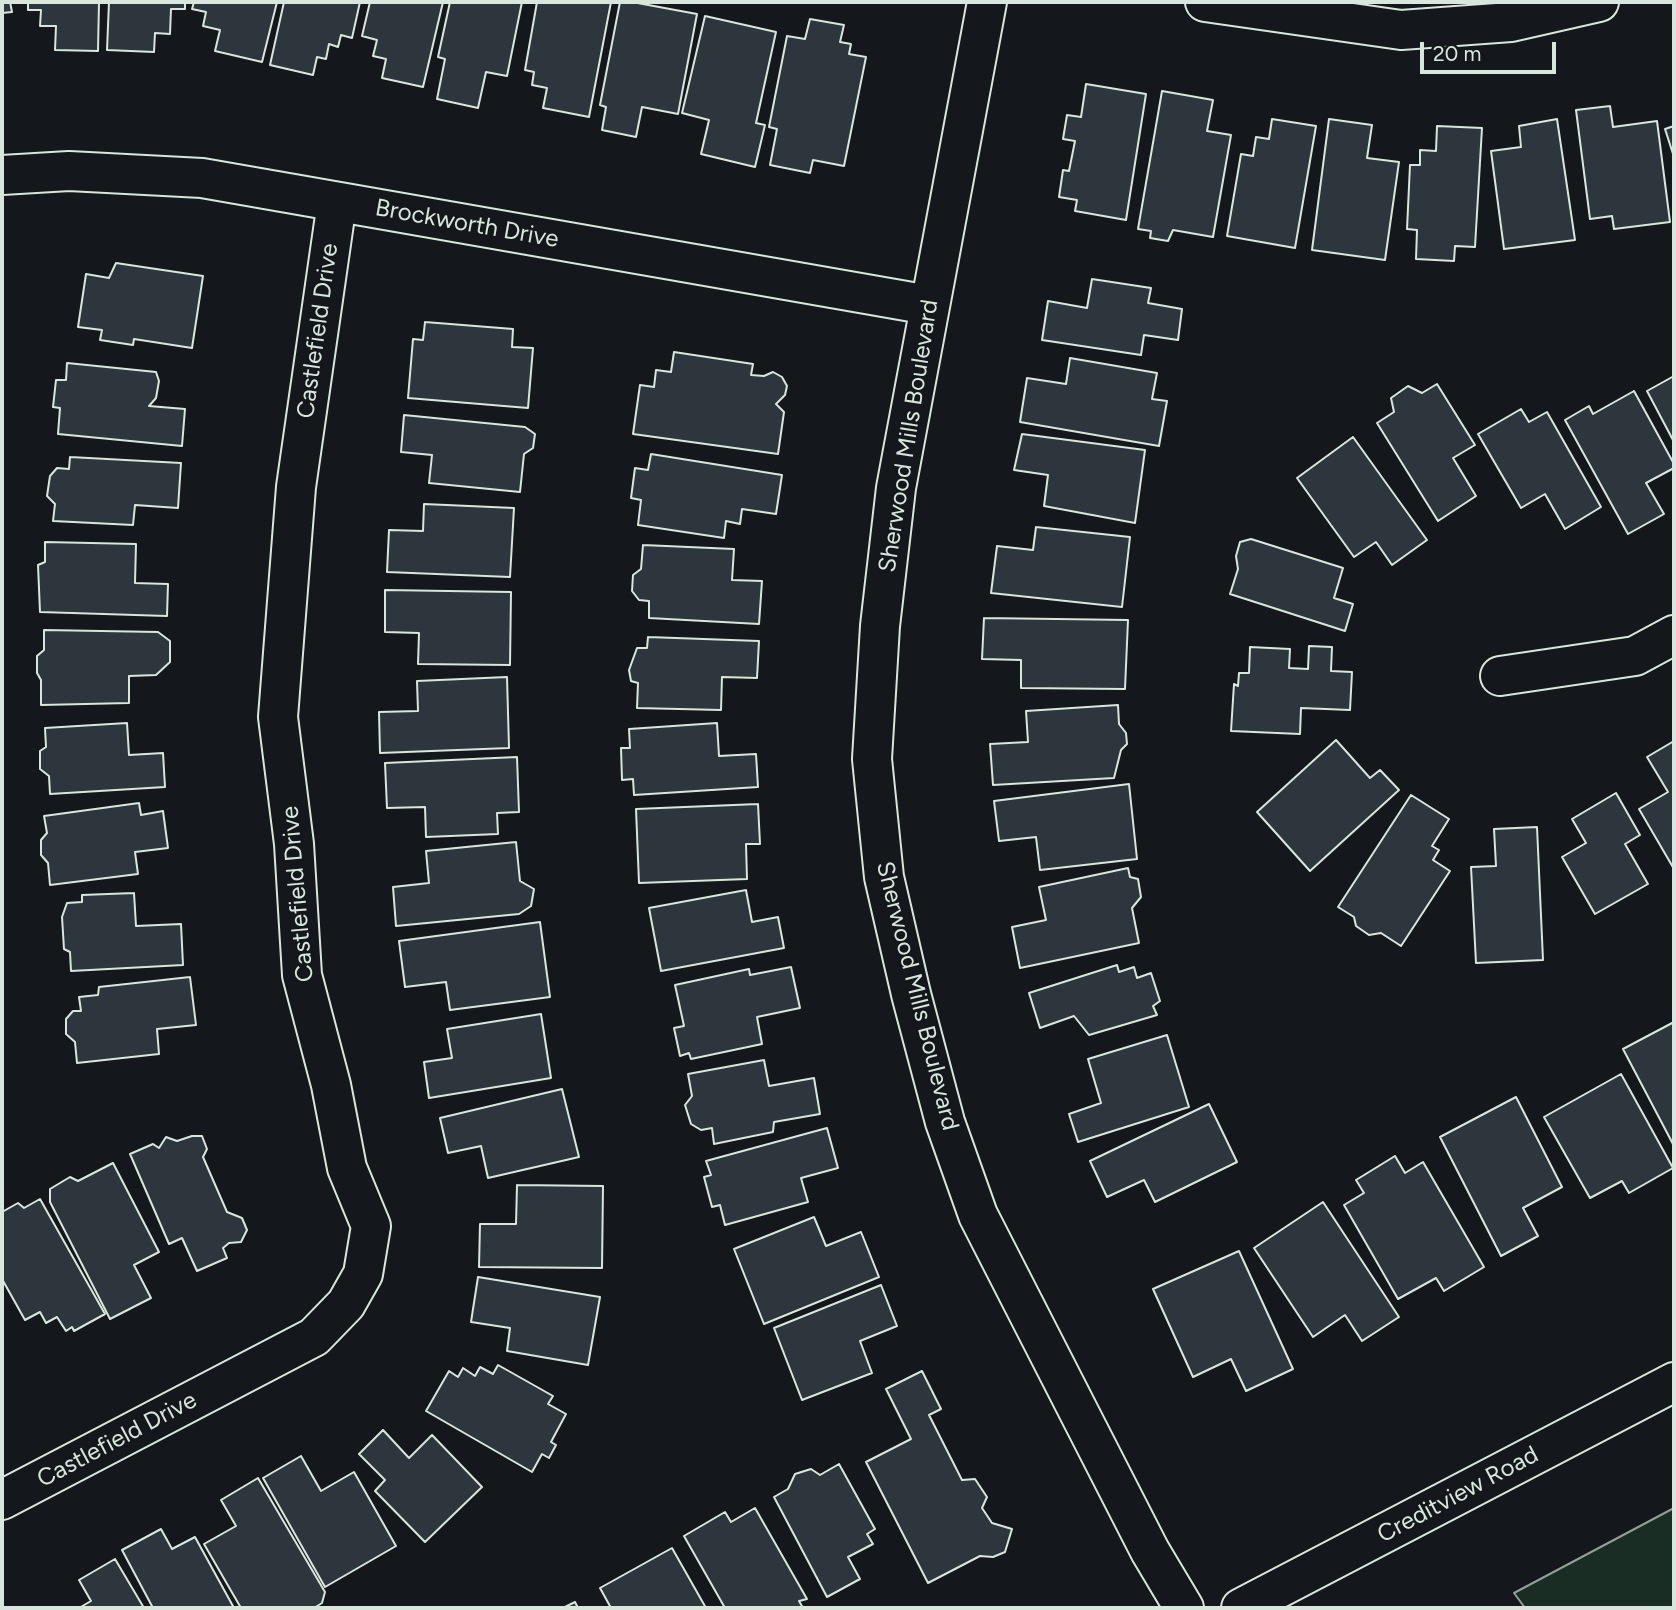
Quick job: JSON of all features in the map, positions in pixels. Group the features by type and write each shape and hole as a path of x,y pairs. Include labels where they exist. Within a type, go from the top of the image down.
{"street":[{"name":"Sherwood Mills Boulevard","path":"987,2 896,488 880,626 872,760 884,877 945,1122 978,1215 1131,1515 1184,1608"},
{"path":"1205,2 1401,30 1511,22 1599,2"},
{"name":"Brockworth Drive","path":"2,175 69,171 202,178 929,305"},
{"name":"Castlefield Drive","path":"2,1500 314,1337 346,1304 363,1274 371,1226 347,1168 331,1085 302,975 294,844 278,718 296,487 337,202"},
{"path":"1500,676 1635,656 1674,635"},
{"name":"Creditview Road","path":"1241,1608 1674,1382"}],"green space":[{"path":"1674,1508 1674,1608 1525,1608 1514,1593"}],"building":[{"path":"2,2 10,2 12,12 2,13"},
{"path":"28,2 99,2 98,51 55,50 56,26 40,26 41,10 28,10"},
{"path":"109,2 185,2 185,9 171,9 170,34 155,33 154,52 107,50"},
{"path":"194,2 277,2 262,62 215,51 220,30 203,26 206,12 192,9"},
{"path":"284,2 360,2 352,38 341,35 338,47 329,44 326,59 317,57 313,75 270,65"},
{"path":"370,2 443,2 423,87 382,78 386,59 373,56 377,40 362,36"},
{"path":"450,2 522,2 507,76 486,72 478,108 437,99 445,59 438,57"},
{"path":"537,2 611,2 589,117 543,108 547,88 532,85 534,72 525,70"},
{"path":"620,2 697,14 678,114 642,107 636,137 602,130 606,107 600,105"},
{"path":"705,16 776,32 756,123 765,125 755,167 701,154 709,120 682,113"},
{"path":"810,19 844,25 840,42 851,44 849,54 866,57 844,166 813,160 810,173 770,165 777,129 769,127 787,36 805,39"},
{"path":"1086,84 1146,94 1126,220 1075,211 1077,200 1059,197 1063,170 1069,171 1075,141 1063,139 1067,115 1081,117"},
{"path":"1162,91 1213,100 1207,131 1231,135 1213,237 1173,230 1168,241 1150,238 1151,231 1138,229"},
{"path":"1610,106 1613,127 1657,121 1670,222 1614,229 1612,216 1590,219 1576,110"},
{"path":"1272,119 1316,126 1295,248 1227,236 1241,154 1253,156 1256,137 1269,139"},
{"path":"1329,119 1372,125 1367,158 1399,162 1385,260 1312,250"},
{"path":"1557,119 1575,240 1504,249 1491,151 1521,147 1519,126"},
{"path":"1437,126 1482,128 1475,247 1455,246 1454,261 1416,259 1417,230 1407,229 1410,165 1420,165 1420,150 1436,151"},
{"path":"1674,126 1674,157 1665,129"},
{"path":"116,263 203,276 192,348 134,339 133,345 100,340 102,330 78,327 86,274 109,278"},
{"path":"1092,279 1151,288 1148,303 1182,309 1178,340 1144,335 1141,355 1042,340 1048,301 1087,308"},
{"path":"425,322 513,329 512,347 533,348 528,408 408,398 413,339 423,340"},
{"path":"674,352 753,364 751,375 764,376 773,372 782,377 787,386 785,395 776,404 784,412 778,454 633,434 640,385 654,387 656,370 671,372"},
{"path":"1070,358 1157,373 1152,399 1167,401 1159,446 1020,422 1027,378 1066,384"},
{"path":"67,363 156,372 159,381 156,398 149,406 185,409 182,446 58,434 60,408 53,407 56,380 66,380"},
{"path":"1674,376 1674,442 1647,391"},
{"path":"1437,384 1475,445 1453,458 1476,496 1438,521 1377,423 1394,412 1391,398 1408,386 1422,393"},
{"path":"1634,391 1674,468 1646,483 1664,514 1628,534 1565,420 1589,406 1593,414"},
{"path":"1521,409 1529,422 1547,412 1601,507 1565,529 1545,494 1521,508 1478,434"},
{"path":"404,415 525,427 535,434 533,448 524,454 520,492 429,483 432,455 401,452"},
{"path":"1022,434 1145,450 1135,523 1044,506 1048,475 1014,470"},
{"path":"1353,437 1427,540 1392,565 1376,542 1354,557 1297,478"},
{"path":"651,454 782,475 776,514 742,509 740,524 726,521 724,538 638,525 641,500 631,498 635,468 648,470"},
{"path":"70,457 181,463 178,508 135,505 133,525 53,521 55,504 47,496 50,476 57,468 69,469"},
{"path":"424,504 514,508 510,577 387,572 389,530 423,531"},
{"path":"1036,527 1130,537 1122,607 991,593 997,546 1033,550"},
{"path":"1251,539 1343,568 1334,598 1353,604 1345,631 1230,594 1238,569 1236,556 1240,542"},
{"path":"45,542 136,544 135,583 168,584 167,616 40,612 38,565 45,562"},
{"path":"643,545 734,549 732,580 762,581 759,624 649,618 649,601 639,600 632,591 633,575 641,569"},
{"path":"385,590 511,592 510,665 418,664 419,633 385,632"},
{"path":"984,618 1128,620 1125,689 1021,688 1021,660 982,659"},
{"path":"44,630 158,632 170,641 170,662 156,675 129,676 129,703 41,705 37,656 44,650"},
{"path":"648,637 759,641 757,678 722,677 721,710 637,708 638,683 631,681 629,670 637,648 647,648"},
{"path":"1309,646 1332,647 1331,671 1352,672 1350,710 1301,708 1300,734 1231,731 1234,684 1238,686 1239,673 1249,673 1250,647 1290,649 1289,668 1308,669"},
{"path":"507,677 509,748 380,753 379,712 418,711 417,681"},
{"path":"1118,705 1119,724 1126,733 1127,744 1121,750 1114,778 993,785 990,744 1028,742 1026,711"},
{"path":"127,723 129,755 163,753 165,787 50,794 49,776 40,769 40,751 46,747 45,728"},
{"path":"717,723 719,756 756,754 758,787 634,795 633,779 622,780 621,748 630,748 629,729"},
{"path":"1336,740 1370,778 1380,770 1399,790 1310,871 1257,812"},
{"path":"1674,741 1674,869 1639,809 1668,792 1647,757"},
{"path":"517,757 519,812 497,813 498,834 426,837 425,807 387,808 385,763"},
{"path":"1129,784 1137,859 1040,870 1036,837 999,841 994,801"},
{"path":"1616,793 1640,835 1625,844 1648,884 1595,914 1562,857 1586,843 1572,819"},
{"path":"1411,795 1449,819 1432,846 1439,850 1433,860 1450,871 1401,946 1381,933 1369,935 1356,926 1354,917 1338,907"},
{"path":"139,803 141,815 163,811 168,848 135,852 138,874 50,885 48,863 41,855 41,840 47,833 44,816"},
{"path":"758,804 760,844 746,844 747,879 639,883 636,809"},
{"path":"1537,827 1543,960 1476,963 1471,867 1496,866 1494,829"},
{"path":"516,842 520,881 534,889 531,906 519,914 396,926 393,887 429,883 426,851"},
{"path":"1128,868 1130,877 1138,879 1141,897 1132,908 1139,943 1020,968 1012,927 1046,920 1039,887"},
{"path":"746,890 752,922 778,917 784,948 661,971 649,908"},
{"path":"134,893 136,926 181,924 183,965 71,971 70,952 64,949 62,917 67,903 82,902 82,895"},
{"path":"540,922 550,997 450,1010 446,982 405,987 399,941"},
{"path":"1117,965 1119,972 1134,967 1137,978 1151,973 1160,1001 1153,1006 1157,1015 1089,1035 1074,1016 1040,1028 1029,993"},
{"path":"791,967 800,1008 757,1017 762,1044 691,1059 689,1053 680,1056 674,1028 684,1026 675,985 749,969 750,975"},
{"path":"190,977 196,1025 157,1029 159,1054 77,1063 75,1042 66,1034 66,1019 73,1011 81,1011 79,997 98,995 99,987"},
{"path":"541,1014 551,1078 429,1098 424,1062 452,1058 447,1029"},
{"path":"1674,1022 1674,1146 1623,1049"},
{"path":"1167,1035 1189,1107 1078,1142 1069,1114 1101,1103 1088,1059"},
{"path":"764,1060 769,1086 814,1078 820,1114 774,1122 773,1132 714,1144 712,1128 701,1130 691,1124 685,1105 692,1096 688,1074"},
{"path":"1621,1074 1673,1168 1629,1193 1622,1181 1590,1198 1544,1117"},
{"path":"562,1089 579,1157 488,1178 481,1146 448,1153 440,1118"},
{"path":"1516,1097 1562,1187 1523,1208 1538,1236 1501,1256 1440,1137"},
{"path":"1209,1104 1237,1162 1155,1202 1144,1180 1107,1197 1090,1161"},
{"path":"827,1128 838,1168 801,1178 808,1202 725,1225 720,1205 712,1207 704,1177 711,1175 706,1161"},
{"path":"202,1136 207,1149 203,1157 227,1212 242,1218 247,1230 241,1242 229,1243 223,1248 227,1258 197,1271 182,1238 169,1244 130,1154 153,1144 159,1148 166,1137 177,1141"},
{"path":"1395,1156 1405,1173 1423,1162 1484,1267 1444,1291 1436,1278 1398,1299 1344,1205 1364,1193 1356,1180"},
{"path":"113,1163 159,1252 134,1265 151,1298 110,1319 50,1202 50,1189 70,1177 78,1181"},
{"path":"517,1185 603,1186 602,1268 479,1267 480,1224 516,1224"},
{"path":"40,1199 105,1314 74,1331 72,1327 66,1331 57,1317 46,1323 40,1312 25,1320 2,1279 2,1212 18,1203 24,1208"},
{"path":"1323,1202 1399,1317 1362,1341 1345,1315 1313,1337 1254,1248"},
{"path":"814,1217 826,1246 861,1232 879,1277 764,1324 734,1249"},
{"path":"1239,1251 1293,1369 1246,1391 1231,1359 1193,1377 1153,1289"},
{"path":"478,1277 600,1297 588,1365 507,1351 510,1328 471,1322"},
{"path":"881,1285 897,1326 860,1341 872,1373 802,1400 774,1328"},
{"path":"498,1365 553,1396 548,1404 566,1414 551,1442 556,1445 549,1458 542,1454 532,1472 426,1411 449,1371 458,1377 463,1368 475,1376 480,1367 493,1374"},
{"path":"922,1371 941,1409 929,1415 962,1480 975,1479 987,1497 982,1508 992,1523 1012,1529 1005,1552 993,1557 980,1556 928,1583 866,1462 911,1439 886,1389"},
{"path":"383,1430 409,1458 432,1435 482,1487 425,1542 375,1491 385,1480 359,1454"},
{"path":"301,1456 321,1491 354,1472 396,1546 325,1587 263,1478"},
{"path":"839,1464 875,1529 867,1534 873,1544 848,1557 860,1579 827,1597 774,1497 788,1489 795,1474 811,1469 820,1475"},
{"path":"258,1478 325,1592 322,1603 314,1608 241,1608 204,1544 236,1526 221,1500"},
{"path":"755,1508 807,1599 799,1601 803,1608 725,1608 684,1536 725,1512 731,1522"},
{"path":"161,1529 172,1549 195,1537 234,1608 153,1608 122,1550"},
{"path":"672,1548 706,1608 611,1608 600,1588"},
{"path":"115,1559 144,1608 79,1608 91,1601 79,1580"},
{"path":"575,1602 578,1608 563,1608"}]}
